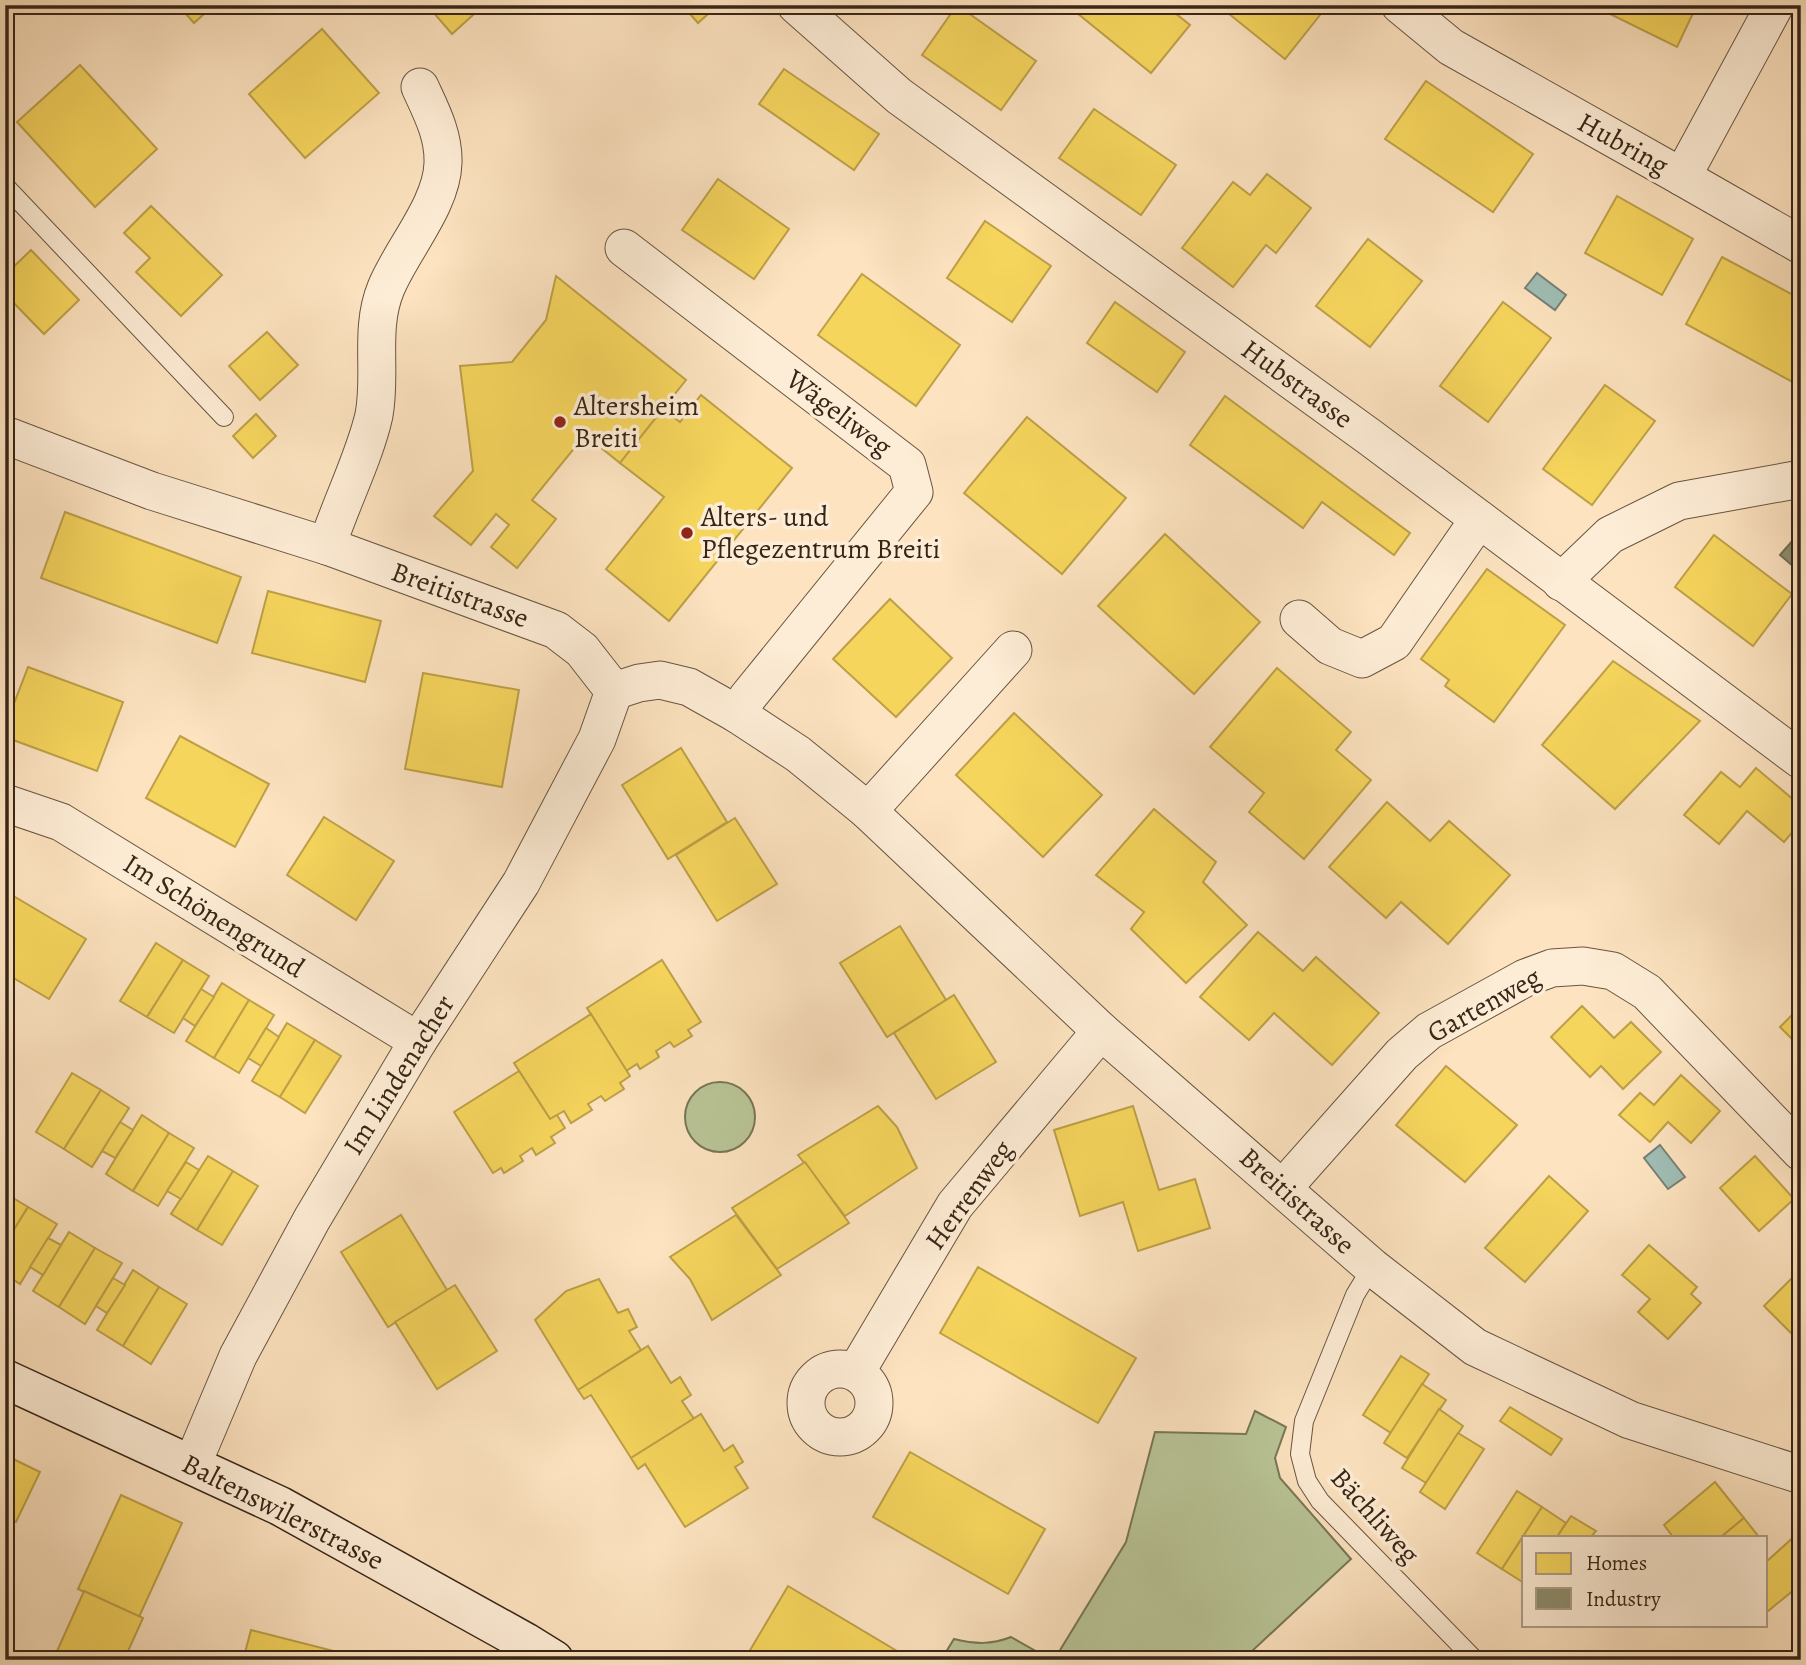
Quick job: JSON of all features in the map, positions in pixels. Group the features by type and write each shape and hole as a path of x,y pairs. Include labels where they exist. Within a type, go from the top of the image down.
{"main road":[{"name":"Baltenswilerstrasse","path":"5,1379 280,1506 554,1660"}],"street":[{"name":"Hubring","path":"1400,5 1451,47 1682,177 1774,5"},
{"name":"Hubstrasse","path":"809,9 899,96 1479,519 1801,760"},
{"path":"327,546 373,416 377,385 376,326 385,289 433,204 443,164 439,129 420,87"},
{"path":"1682,177 1801,245"},
{"name":"Wägeliweg","path":"624,248 907,465 914,492 747,698 737,714"},
{"name":"Breitistrasse","path":"5,435 152,491 327,546 556,630 582,650 614,691 660,680 689,687 737,714 798,754 868,811 1101,1031 1372,1268 1475,1347 1630,1420 1801,1475"},
{"path":"1561,582 1610,535 1679,501 1801,479"},
{"path":"1299,619 1330,646 1362,659 1394,642 1479,519"},
{"path":"868,811 1013,650"},
{"name":"Im Lindenacher","path":"192,1465 238,1356 312,1219 418,1041 521,883 597,739 614,691"},
{"name":"Im Schönengrund","path":"5,803 61,822 418,1041"},
{"name":"Gartenweg","path":"1283,1188 1402,1054 1429,1031 1525,978 1552,968 1583,965 1613,971 1647,992 1801,1152"},
{"name":"Herrenweg","path":"856,1373 955,1205 1101,1031"}],"lane":[{"path":"5,186 224,417"},
{"name":"Bächliweg","path":"1372,1268 1355,1296 1304,1421 1300,1454 1307,1481 1320,1501 1475,1660"}],"green space":[{"path":"720,1082 745,1092 755,1117 745,1142 720,1152 695,1142 685,1117 695,1092"},
{"path":"1255,1411 1286,1427 1275,1458 1280,1478 1351,1559 1252,1651 1247,1660 1054,1660 1126,1542 1155,1432 1246,1434"},
{"path":"1011,1637 1039,1653 1036,1660 941,1660 954,1639 983,1643"}],"water":[{"path":"1537,273 1566,295 1555,310 1525,288"},
{"path":"1660,1145 1685,1177 1668,1189 1644,1158"}],"building: Homes":[{"path":"178,5 214,5 194,23"},
{"path":"427,5 484,5 452,34"},
{"path":"682,5 718,5 698,23"},
{"path":"957,5 1036,61 1001,110 922,55"},
{"path":"1083,5 1165,5 1190,25 1151,73 1077,13"},
{"path":"1218,5 1318,5 1324,10 1285,59"},
{"path":"1614,5 1697,5 1677,47 1610,14"},
{"path":"322,29 379,93 305,158 249,94"},
{"path":"80,65 157,149 95,207 17,122"},
{"path":"784,69 879,134 854,170 759,104"},
{"path":"1426,81 1533,154 1493,212 1385,139"},
{"path":"1094,109 1176,165 1141,215 1059,158"},
{"path":"1267,174 1311,208 1276,253 1266,245 1233,287 1182,248 1233,182 1250,195"},
{"path":"718,179 789,229 754,279 682,230"},
{"path":"1617,196 1693,239 1662,295 1585,253"},
{"path":"151,206 222,275 181,316 136,272 150,258 124,233"},
{"path":"985,221 1051,266 1012,322 947,278"},
{"path":"1368,239 1422,281 1370,347 1316,306"},
{"path":"31,250 79,300 44,334 5,294 5,275"},
{"path":"1722,257 1801,299 1800,386 1686,324"},
{"path":"862,274 960,345 916,406 818,335"},
{"name":"Altersheim Breiti","path":"556,276 686,380 620,463 585,435 532,500 556,519 517,568 491,547 509,525 496,514 471,545 434,516 473,471 460,366 512,362 546,320"},
{"path":"1115,302 1185,352 1157,392 1087,343"},
{"path":"1503,302 1551,338 1488,422 1440,386"},
{"path":"267,332 298,365 260,400 229,366"},
{"path":"1605,385 1655,421 1592,505 1543,469"},
{"name":"Alters- und Pflegezentrum Breiti","path":"701,395 792,468 669,621 606,569 664,497 620,463 663,409 680,422"},
{"path":"1225,396 1410,533 1394,555 1322,502 1303,528 1190,445"},
{"path":"256,414 276,436 253,458 233,436"},
{"path":"1027,417 1126,498 1062,574 964,493"},
{"path":"65,512 241,577 217,643 41,578"},
{"path":"1165,534 1260,622 1194,694 1098,606"},
{"path":"1714,535 1792,594 1753,646 1675,587"},
{"path":"1487,569 1565,625 1494,722 1445,686 1449,680 1421,659"},
{"path":"268,591 381,621 365,682 252,653"},
{"path":"890,599 952,658 896,717 833,659"},
{"path":"1613,661 1700,721 1615,809 1542,745"},
{"path":"28,667 123,702 97,771 5,737 5,727"},
{"path":"1277,668 1351,732 1336,750 1371,780 1304,859 1249,812 1264,793 1210,747"},
{"path":"423,673 519,690 502,787 405,769"},
{"path":"1014,713 1102,795 1043,857 956,775"},
{"path":"180,736 269,784 235,847 146,798"},
{"path":"681,748 727,822 668,859 622,785"},
{"path":"1756,768 1801,806 1801,822 1784,842 1747,811 1719,844 1684,815 1721,772 1740,787"},
{"path":"1387,802 1430,841 1449,821 1510,875 1448,944 1401,902 1386,918 1329,867"},
{"path":"1154,809 1216,862 1203,882 1247,925 1186,983 1131,929 1144,912 1096,875"},
{"path":"324,817 394,861 356,920 287,875"},
{"path":"735,818 777,884 717,921 676,855"},
{"path":"5,891 86,939 49,999 5,973"},
{"path":"900,926 946,1000 887,1037 840,963"},
{"path":"1258,932 1303,971 1316,957 1379,1013 1332,1065 1274,1013 1249,1040 1200,997"},
{"path":"156,943 183,960 147,1017 120,1001"},
{"path":"183,960 209,976 174,1033 147,1017"},
{"path":"662,960 701,1022 688,1030 692,1036 674,1047 670,1042 656,1051 659,1057 640,1069 637,1064 626,1071 587,1008"},
{"path":"222,983 249,1000 214,1058 186,1041"},
{"path":"201,989 214,997 195,1026 183,1018"},
{"path":"954,995 996,1062 936,1099 894,1033"},
{"path":"249,1000 274,1015 239,1073 214,1058"},
{"path":"1582,1006 1614,1038 1631,1022 1661,1052 1623,1089 1601,1066 1590,1077 1551,1037"},
{"path":"1801,1006 1801,1048 1780,1027"},
{"path":"591,1014 630,1076 620,1083 624,1089 605,1101 601,1096 588,1104 592,1110 571,1123 564,1111 550,1119 514,1063"},
{"path":"287,1023 315,1040 280,1097 252,1081"},
{"path":"266,1028 279,1037 261,1066 248,1058"},
{"path":"315,1040 341,1056 305,1113 280,1097"},
{"path":"1446,1066 1517,1125 1465,1182 1396,1125"},
{"path":"519,1071 550,1119 557,1115 565,1128 551,1137 555,1143 536,1155 532,1148 520,1156 523,1161 504,1173 501,1168 493,1173 454,1112"},
{"path":"72,1073 101,1090 64,1149 36,1132"},
{"path":"1681,1075 1720,1111 1691,1143 1668,1122 1650,1142 1619,1115 1640,1093 1654,1105"},
{"path":"101,1090 129,1108 92,1167 64,1149"},
{"path":"878,1106 897,1127 917,1168 845,1216 798,1155"},
{"path":"1133,1106 1159,1190 1195,1179 1210,1228 1138,1251 1123,1202 1080,1216 1054,1130"},
{"path":"142,1115 169,1133 133,1191 106,1174"},
{"path":"120,1122 133,1130 115,1158 102,1151"},
{"path":"169,1133 194,1148 158,1206 133,1191"},
{"path":"208,1156 233,1171 197,1230 171,1214"},
{"path":"1755,1156 1794,1199 1759,1231 1720,1188"},
{"path":"186,1162 199,1170 181,1199 167,1191"},
{"path":"805,1162 849,1223 777,1269 732,1208"},
{"path":"233,1171 258,1186 222,1245 197,1230"},
{"path":"1549,1176 1588,1211 1525,1282 1485,1248"},
{"path":"5,1193 28,1207 5,1244"},
{"path":"28,1207 57,1224 20,1284 5,1274 5,1244"},
{"path":"401,1215 447,1290 388,1327 341,1252"},
{"path":"736,1215 781,1275 712,1320 690,1279 670,1257"},
{"path":"69,1232 95,1248 59,1307 33,1291"},
{"path":"48,1238 61,1245 43,1275 30,1267"},
{"path":"1649,1245 1697,1287 1691,1294 1701,1303 1668,1339 1638,1312 1650,1299 1622,1275"},
{"path":"95,1248 122,1263 85,1324 59,1307"},
{"path":"978,1267 1136,1358 1098,1423 940,1333"},
{"path":"1801,1269 1801,1343 1764,1306"},
{"path":"133,1270 159,1287 123,1346 97,1330"},
{"path":"113,1278 125,1285 107,1313 96,1306"},
{"path":"599,1279 618,1313 628,1309 637,1327 629,1331 641,1350 578,1390 535,1320 566,1291"},
{"path":"455,1285 497,1351 437,1389 395,1322"},
{"path":"159,1287 187,1304 151,1364 123,1346"},
{"path":"648,1346 671,1383 680,1377 691,1395 682,1401 694,1419 631,1458 591,1395 584,1399 578,1390"},
{"path":"1401,1356 1429,1374 1391,1433 1363,1415"},
{"path":"1422,1384 1446,1400 1407,1458 1384,1443"},
{"path":"1510,1407 1562,1439 1551,1455 1500,1421"},
{"path":"1439,1409 1463,1426 1426,1483 1402,1468"},
{"path":"701,1414 724,1451 733,1445 743,1462 735,1467 748,1488 685,1527 645,1464 638,1469 631,1458"},
{"path":"1458,1433 1484,1449 1445,1509 1420,1492"},
{"path":"910,1452 1045,1529 1008,1594 873,1517"},
{"path":"5,1455 40,1472 16,1522 5,1517"},
{"path":"1715,1482 1744,1518 1722,1536 1672,1536 1664,1525"},
{"path":"1517,1491 1542,1507 1502,1569 1477,1553"},
{"path":"121,1495 182,1523 139,1617 78,1589"},
{"path":"1542,1507 1566,1523 1558,1536 1523,1536"},
{"path":"1571,1516 1596,1531 1592,1536 1558,1536"},
{"path":"1744,1518 1758,1536 1722,1536"},
{"path":"1796,1535 1801,1541 1801,1584 1768,1611 1768,1560"},
{"path":"1522,1538 1522,1582 1502,1569"},
{"path":"788,1586 912,1660 761,1660 749,1652"},
{"path":"84,1591 143,1618 124,1660 53,1660"},
{"path":"251,1630 369,1660 243,1660"}],"building: Industry":[{"path":"1801,531 1801,573 1780,555"}],"place":[{"name":"Altersheim Breiti","path":"560,422"},
{"name":"Alters- und Pflegezentrum Breiti","path":"687,533"}]}
